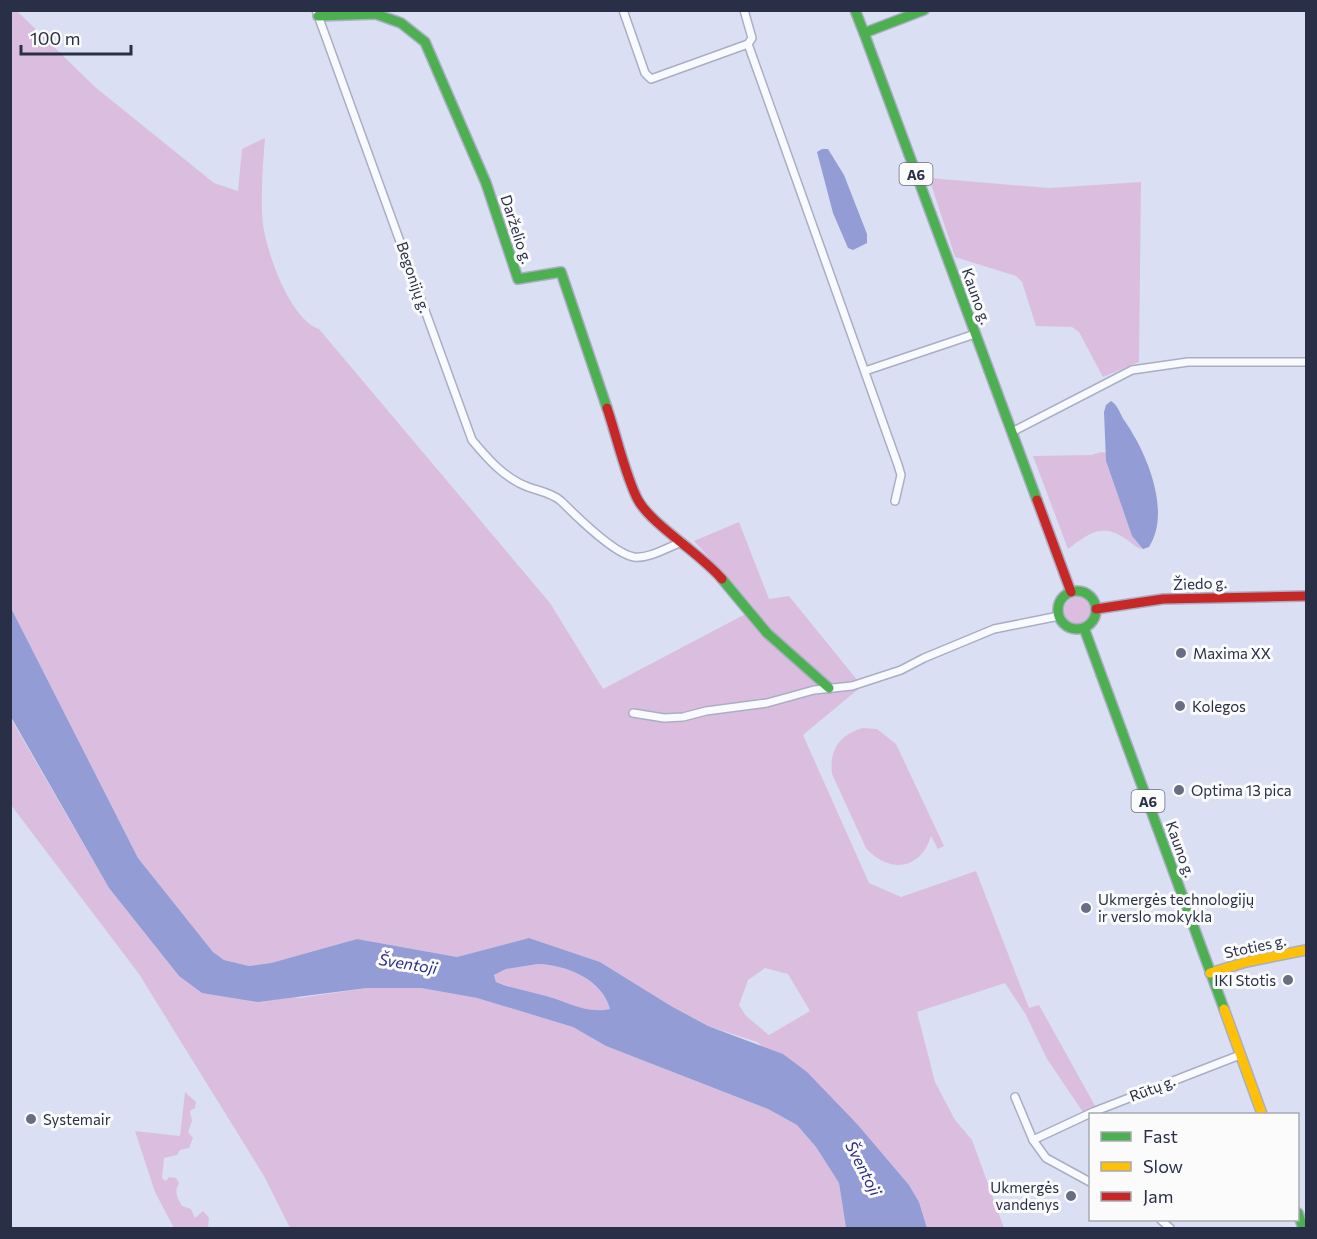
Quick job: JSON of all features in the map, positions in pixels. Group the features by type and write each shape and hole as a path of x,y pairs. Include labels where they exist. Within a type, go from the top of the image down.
{"main road":[{"name":"Kauno g.","path":"855,10 1071,592"},
{"path":"864,33 924,10"},
{"name":"Darželio g.","path":"317,14 389,13 425,42 486,183 518,279 561,272 634,491 649,514 682,542"},
{"path":"682,542 708,562 767,633 829,688"},
{"path":"1071,592 1087,594 1096,609 1093,621 1084,628 1071,629 1059,616 1061,600 1071,592"},
{"name":"Žiedo g.","path":"1096,609 1163,599 1306,596"},
{"name":"Kauno g.","path":"1084,628 1262,1113"},
{"name":"Stoties g.","path":"1210,973 1246,962 1306,950"}],"street":[{"path":"623,10 645,73 651,79 748,44 752,38 744,10"},
{"name":"Begonijų g.","path":"317,14 409,262 465,428 487,459 513,479 543,490 561,501 604,539 630,556 644,557 682,542"},
{"path":"748,44 901,475 895,501"},
{"path":"865,371 975,334"},
{"path":"1012,432 1132,370 1188,362 1306,362"},
{"path":"633,713 664,718 683,717 767,703 829,688 852,686 901,670 994,629 1059,616"},
{"name":"Rūtų g.","path":"1094,1113 1240,1055"},
{"path":"1015,1097 1033,1140 1046,1158 1089,1181"},
{"name":"Rūtų g.","path":"1033,1140 1089,1115"}],"shaded area":[{"path":"16,10 95,87 214,183 238,191 242,149 265,138 262,187 263,225 272,260 292,303 309,324 319,329 550,603 603,689 755,609 694,541 739,522 769,599 789,596 862,686 803,735 869,883 901,897 976,871 1029,1008 1039,1005 1099,1113 1089,1113 1087,1118 1047,1059 1026,1015 1005,983 917,1012 935,1082 955,1120 972,1140 1004,1228 927,1228 919,1202 909,1185 858,1125 757,1042 708,1026 600,962 529,938 457,957 357,939 271,963 249,966 224,960 213,952 138,858 11,608 10,11","holes":["765,968 788,974 810,1011 769,1035 746,1016 739,1005 748,980"]},
{"path":"929,178 1049,188 1141,182 1139,362 1103,377 1079,332 1072,327 1036,326 1022,282 1016,276 955,257"},
{"path":"1107,453 1106,461 1132,536 1143,549 1115,533 1100,531 1088,535 1068,549 1033,456 1091,455"},
{"path":"1078,597 1088,601 1092,611 1088,621 1078,625 1068,621 1064,611 1068,601"},
{"path":"10,717 109,888 179,976 299,998 367,988 421,988 477,998 573,1027 606,1046 768,1109 797,1125 816,1147 839,1183 846,1228 290,1228 264,1176 139,974 11,805"},
{"path":"863,728 877,729 896,744 944,846 938,849 931,836 920,856 912,862 894,865 884,862 866,848 832,774 832,758 838,744 848,734"},
{"path":"538,964 560,967 591,982 599,989 610,1009 599,1011 573,1007 496,982 494,975 506,969"},
{"path":"185,1092 196,1102 195,1108 190,1111 192,1121 188,1132 193,1138 189,1148 180,1150 177,1155 164,1158 162,1178 166,1181 169,1177 176,1178 179,1183 177,1194 182,1206 191,1209 195,1218 203,1211 209,1218 208,1228 174,1228 155,1192 135,1131 180,1136"}],"water":[{"path":"828,149 844,175 867,234 867,243 853,250 848,248 833,213 817,152"},
{"path":"1111,401 1117,407 1148,464 1157,499 1158,516 1155,532 1149,547 1143,549 1132,536 1106,461 1104,412 1106,405"},
{"name":"Šventoji","path":"11,608 138,858 213,952 224,960 249,966 271,963 357,939 457,957 529,938 600,962 708,1026 783,1054 807,1072 858,1125 909,1185 919,1202 927,1228 846,1228 839,1183 816,1147 797,1125 768,1109 606,1046 573,1027 477,998 421,988 367,988 258,1002 202,993 179,976 109,888 11,717","holes":["538,964 571,971 591,982 606,998 610,1009 593,1010 577,1007 496,982 494,975 506,969"]}],"traffic: fast":[{"path":"855,10 864,33 924,10"},
{"path":"318,16 376,14 401,23 425,42 486,183 518,279 561,272 607,408"},
{"path":"864,33 1037,500"},
{"path":"722,579 767,633 829,688"},
{"path":"1077,591 1091,596 1096,610 1091,624 1077,629 1063,624 1058,610 1063,596 1077,591"},
{"path":"1084,628 1224,1009"},
{"path":"1299,1216 1303,1228"}],"traffic: slow":[{"path":"1210,973 1246,962 1306,950"},
{"path":"1224,1009 1262,1113"}],"traffic: jam":[{"path":"607,408 625,468 638,500 654,519 722,579"},
{"path":"1037,500 1071,592"},
{"path":"1096,609 1163,599 1306,596"}],"place":[{"name":"Maxima XX","path":"1181,653"},
{"name":"Kolegos","path":"1180,706"},
{"name":"Optima 13 pica","path":"1179,790"},
{"name":"Ukmergės technologijų ir verslo mokykla","path":"1086,908"},
{"name":"IKI Stotis","path":"1288,980"},
{"name":"Systemair","path":"31,1119"},
{"name":"Ukmergės vandenys","path":"1071,1196"}]}
